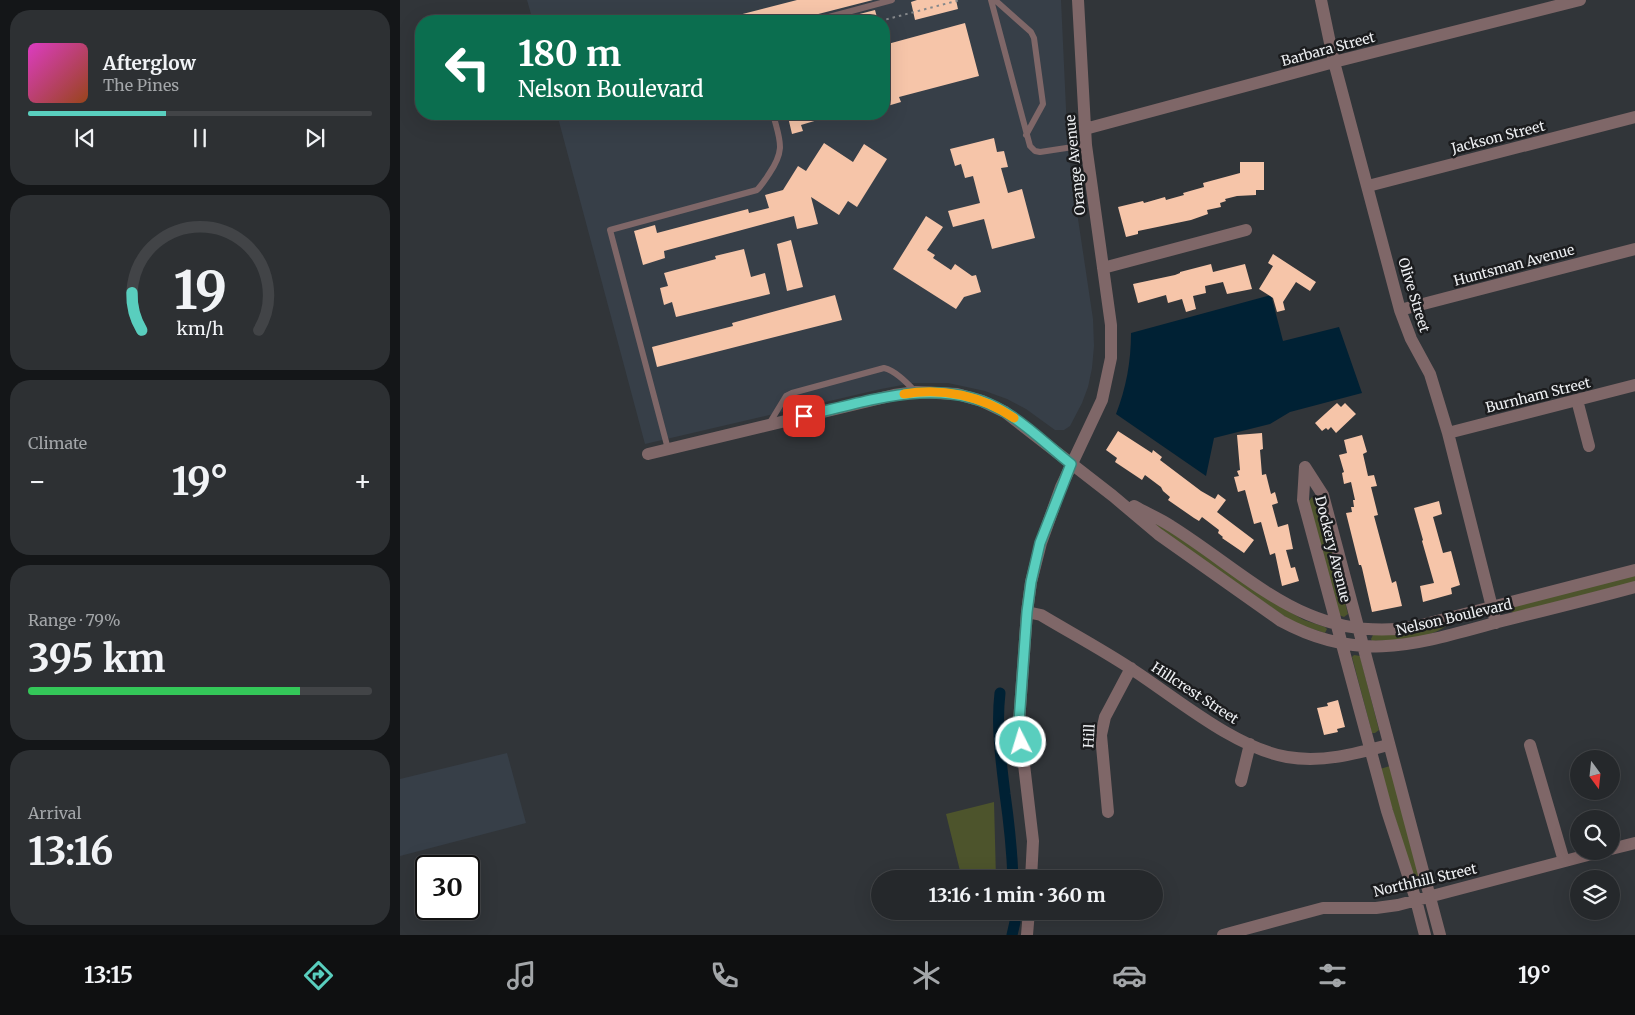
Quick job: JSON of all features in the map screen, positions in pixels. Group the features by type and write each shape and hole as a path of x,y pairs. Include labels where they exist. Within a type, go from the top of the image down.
{"street":[{"name":"Orange Avenue","path":"1031,870 1033,841 1019,722 1031,582 1040,543 1071,464 1093,421 1105,389 1111,358 1111,325 1086,145 1078,0"},
{"name":"Olive Street","path":"1321,0 1334,62 1400,310 1411,339 1430,374 1448,433 1496,623"},
{"name":"Barbara Street","path":"1085,128 1334,62 1580,0"},
{"name":"Jackson Street","path":"1368,186 1635,117"},
{"path":"1103,268 1246,230"},
{"name":"Huntsman Avenue","path":"1400,310 1635,249"},
{"name":"Burnham Street","path":"1448,433 1635,385"},
{"name":"Nelson Boulevard","path":"648,454 916,392 957,394 993,405 1020,422 1158,534 1281,621 1311,634 1341,643 1363,646 1415,644 1635,587"},
{"path":"1578,400 1589,446"},
{"name":"Dockery Avenue","path":"1425,935 1416,900 1386,811 1303,500 1305,467 1322,495 1440,935"},
{"name":"Nelson Boulevard","path":"1113,496 1170,524 1289,606 1312,617 1336,625 1358,629 1383,630 1414,627 1635,570"},
{"name":"Hillcrest Street","path":"1027,612 1041,615 1131,668 1222,730 1267,752 1299,758 1325,758 1388,745"},
{"name":"Hill","path":"1108,812 1101,735 1105,717 1131,668"},
{"path":"1241,781 1250,744"},
{"path":"1530,745 1564,861"},
{"path":"1620,847 1635,843"},
{"name":"Northhill Street","path":"1224,935 1323,908 1376,908 1416,900 1570,859"},
{"path":"1027,935 1028,920"}],"lane":[{"path":"836,15 892,0"},
{"path":"991,0 1026,135 1032,149 1040,152 1086,145"},
{"path":"996,0 1031,32 1034,38 1043,104 1026,135"},
{"path":"668,449 610,230 757,190 777,162 779,156 780,144 774,120"},
{"path":"768,425 786,396 792,393 884,368 905,381 916,392"}],"path":[{"path":"890,18 960,0"}],"shaded area":[{"path":"527,0 1061,0 1068,152 1093,319 1094,346 1088,387 1070,426 1064,430 1055,430 1026,409 1007,399 985,391 948,383 913,383 645,444 559,120 890,120 890,15 531,15"},
{"path":"507,753 526,823 400,856 400,779"}],"green space":[{"path":"1312,497 1318,498 1348,614 1344,617 1339,615 1308,502"},
{"path":"1142,517 1168,530 1288,611 1304,620 1325,627 1327,629 1325,633 1294,623"},
{"path":"1635,575 1635,582 1513,613 1511,611 1512,607"},
{"path":"1445,624 1446,626 1429,635 1411,639 1372,641 1371,639 1373,635"},
{"path":"1354,655 1360,656 1379,730 1375,733 1372,733 1352,657"},
{"path":"1390,766 1420,878 1414,879 1380,769"},
{"path":"994,802 996,870 960,870 946,814"}],"water":[{"path":"1271,295 1283,341 1339,327 1362,393 1290,412 1270,424 1214,438 1206,476 1116,414 1127,375 1131,333"}],"building":[{"path":"797,0 873,0 814,15 739,15"},
{"path":"917,0 956,0 958,9 915,20 911,2"},
{"path":"875,10 876,15 856,15"},
{"path":"965,23 979,76 899,97 901,102 890,105 890,43"},
{"path":"789,120 818,120 801,125 803,131 792,134"},
{"path":"994,138 997,152 1004,151 1008,167 1001,168 1008,193 1022,189 1035,238 992,249 984,219 953,227 948,211 980,203 973,176 965,178 961,164 955,166 950,149"},
{"path":"824,143 853,162 864,144 887,159 857,207 848,201 839,215 811,197 818,224 797,229 794,216 664,251 665,258 643,265 634,231 655,225 657,233 748,209 749,213 769,208 765,195 783,190 798,166 806,171"},
{"path":"1240,162 1264,162 1264,190 1256,190 1256,195 1225,199 1226,201 1220,203 1221,207 1207,210 1208,214 1191,220 1138,231 1138,234 1126,237 1118,207 1165,197 1166,200 1184,195 1183,193 1204,187 1203,183 1240,173"},
{"path":"926,216 943,227 927,250 935,255 933,258 951,270 955,264 972,276 976,275 981,292 964,297 956,309 893,269"},
{"path":"791,240 803,287 787,291 777,244"},
{"path":"744,249 751,277 765,273 770,294 676,317 672,302 664,305 660,288 668,286 664,273 716,259 715,256"},
{"path":"1273,254 1316,282 1310,291 1296,282 1283,302 1285,310 1277,312 1273,298 1259,289 1273,266 1268,263"},
{"path":"1211,264 1213,272 1245,264 1252,289 1227,294 1223,282 1205,286 1206,293 1193,296 1196,309 1186,312 1182,299 1168,303 1166,295 1138,303 1133,284 1175,275"},
{"path":"835,295 842,320 657,367 652,347 733,326 732,323"},
{"path":"1337,403 1341,407 1345,403 1356,414 1336,433 1331,427 1328,430 1326,428 1322,431 1315,423"},
{"path":"1118,431 1152,453 1153,450 1162,457 1160,460 1201,491 1215,499 1218,494 1226,500 1217,512 1254,540 1244,553 1222,538 1218,533 1219,530 1202,517 1199,521 1168,500 1170,497 1161,487 1145,475 1142,480 1115,462 1117,458 1106,450"},
{"path":"1262,433 1263,449 1260,450 1262,475 1266,474 1271,494 1275,492 1278,503 1272,505 1278,527 1288,524 1293,549 1286,550 1291,568 1295,567 1299,581 1282,586 1275,553 1270,555 1261,522 1254,524 1245,490 1238,492 1234,477 1239,476 1237,471 1240,470 1237,435"},
{"path":"1362,435 1367,452 1363,454 1368,476 1374,475 1377,486 1371,487 1378,515 1374,516 1392,583 1396,581 1402,606 1372,612 1362,568 1359,565 1346,513 1352,512 1351,507 1354,507 1353,500 1355,500 1351,482 1344,484 1342,473 1344,472 1339,455 1347,453 1344,440"},
{"path":"1439,501 1442,514 1433,517 1443,553 1451,551 1460,585 1451,588 1452,594 1423,602 1420,586 1434,583 1414,508"},
{"path":"1338,700 1345,727 1337,729 1338,732 1324,735 1317,708 1328,706 1327,703"}],"waterway":[{"path":"1000,693 1000,744 1012,870"},
{"path":"1012,935 1015,920"}],"slow traffic":[{"path":"904,394 935,392 957,394 993,405 1014,418"}],"route":[{"path":"804,416 894,395 916,392 957,394 993,405 1005,412 1071,464 1040,543 1031,582 1019,722 1021,742"}]}
